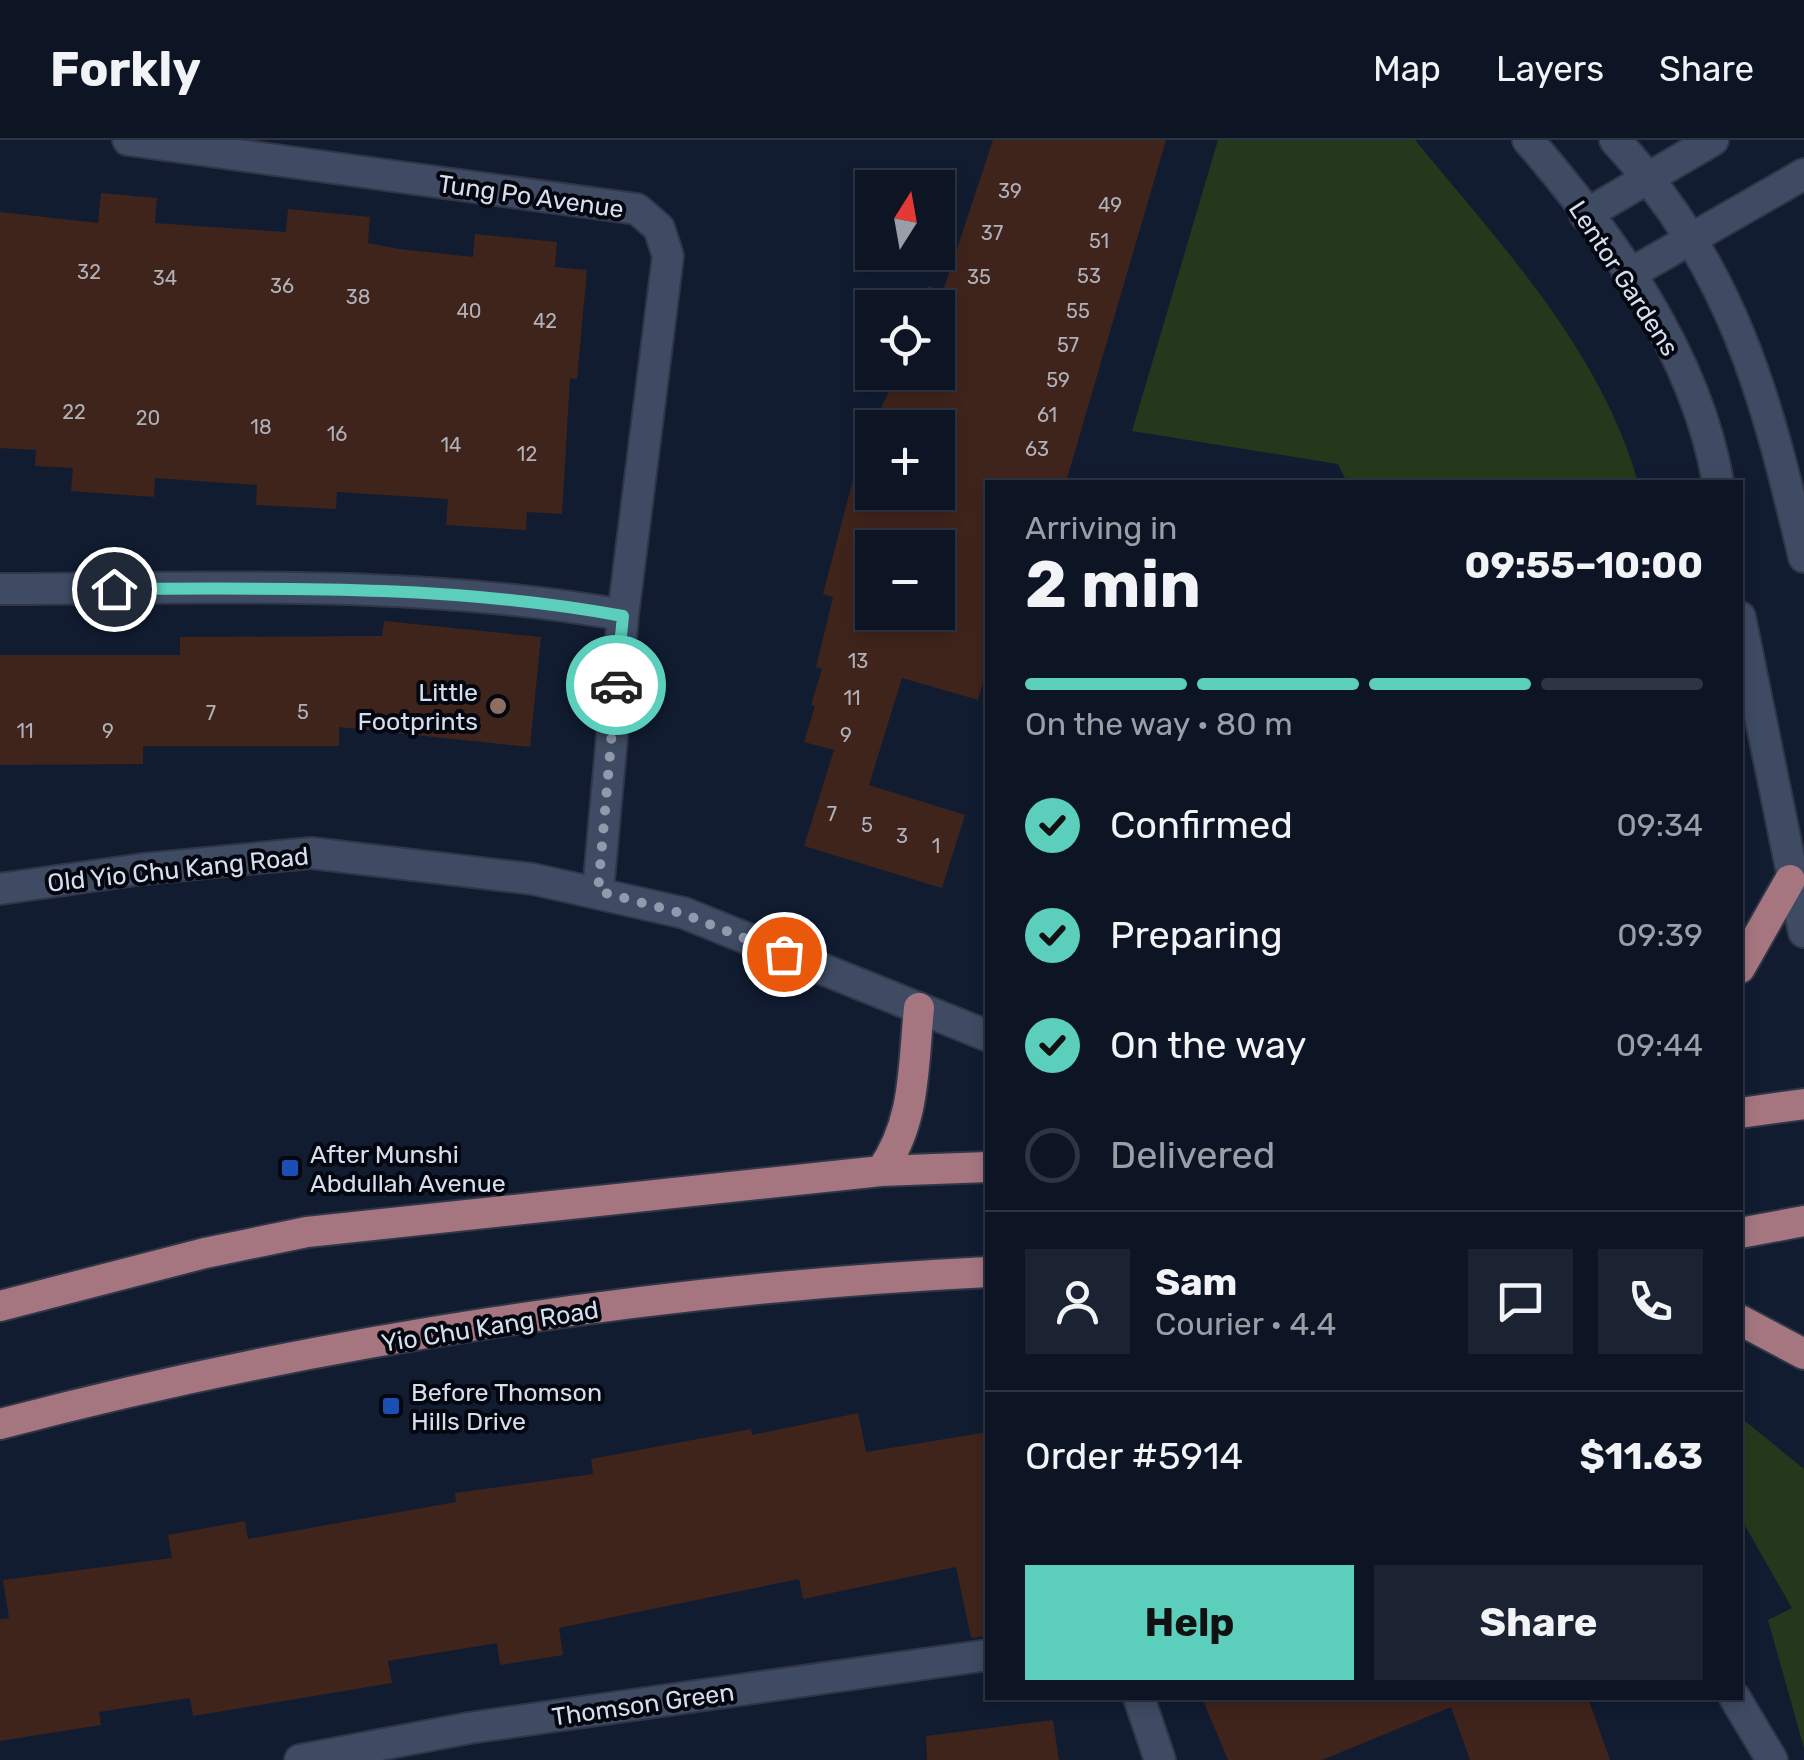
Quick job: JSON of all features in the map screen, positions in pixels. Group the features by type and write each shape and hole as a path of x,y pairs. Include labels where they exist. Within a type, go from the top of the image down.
{"main road":[{"path":"1743,963 1790,880"},
{"path":"881,1171 901,1143 909,1110 918,1008"},
{"path":"1743,1113 1804,1104"},
{"path":"0,1306 205,1252 307,1232 881,1171 985,1166"},
{"path":"1743,1232 1804,1221"},
{"name":"Yio Chu Kang Road","path":"0,1424 108,1396 332,1351 634,1304 985,1272"},
{"path":"1743,1322 1804,1354"}],"street":[{"name":"Tung Po Avenue","path":"128,140 636,210 659,228 668,256 623,616 598,891"},
{"name":"Lentor Gardens","path":"1528,140 1585,214 1673,345 1712,445 1718,480"},
{"path":"1615,140 1649,177 1693,237 1736,318 1768,406 1804,557"},
{"path":"1585,214 1713,140"},
{"path":"1628,275 1804,174"},
{"path":"0,590 343,587 536,600 623,616"},
{"path":"1743,633 1790,880 1804,932"},
{"name":"Old Yio Chu Kang Road","path":"0,889 143,869 311,854 598,891 684,914 985,1035"},
{"name":"Thomson Green","path":"300,1760 470,1728 985,1655"},
{"path":"1140,1700 1160,1760"},
{"path":"1735,1700 1772,1760"}],"green space":[{"path":"1218,140 1415,140 1513,259 1573,343 1621,433 1637,480 1346,480 1338,464 1132,431"},
{"path":"1743,1419 1804,1469 1804,1748 1768,1620 1792,1608 1743,1522"}],"building":[{"path":"993,140 1166,140 1067,480 985,480 985,675 978,700 902,678 869,785 965,815 942,888 804,846 834,750 804,742 815,706 811,705 822,669 816,667 833,597 823,594 855,472 855,510 955,510 955,410 880,410 890,390 955,390 955,290 943,290 950,270 955,270 955,255"},
{"path":"101,193 157,198 155,223 286,232 288,209 370,217 368,243 399,249 473,257 475,234 557,242 555,267 587,270 577,379 570,378 562,514 527,512 526,530 446,525 448,499 337,492 336,509 256,505 257,485 155,478 154,497 71,491 73,468 35,466 36,450 0,448 0,212 98,223"},
{"path":"384,621 541,637 530,747 339,727 339,746 143,746 143,764 0,765 0,655 180,655 180,637 382,636"},
{"path":"858,1413 866,1452 985,1432 985,1636 971,1638 956,1567 803,1599 799,1579 559,1628 563,1655 500,1665 497,1643 388,1661 392,1683 193,1716 190,1698 99,1712 101,1725 0,1741 0,1619 9,1618 3,1580 172,1558 168,1535 245,1521 248,1539 456,1502 455,1493 593,1474 591,1459 751,1429 752,1435"},
{"path":"1203,1700 1589,1700 1610,1760 1470,1760 1451,1707 1322,1760 1228,1760"},
{"path":"1053,1720 1059,1760 927,1760 926,1736"}],"way so far":[{"path":"616,685 598,891 684,914 784,954"}],"place":[{"name":"Little Footprints","path":"498,706"},
{"name":"After Munshi Abdullah Avenue","path":"290,1168"},
{"name":"Before Thomson Hills Drive","path":"391,1406"}],"route":[{"path":"114,589 343,587 536,600 623,616 616,685"}]}
